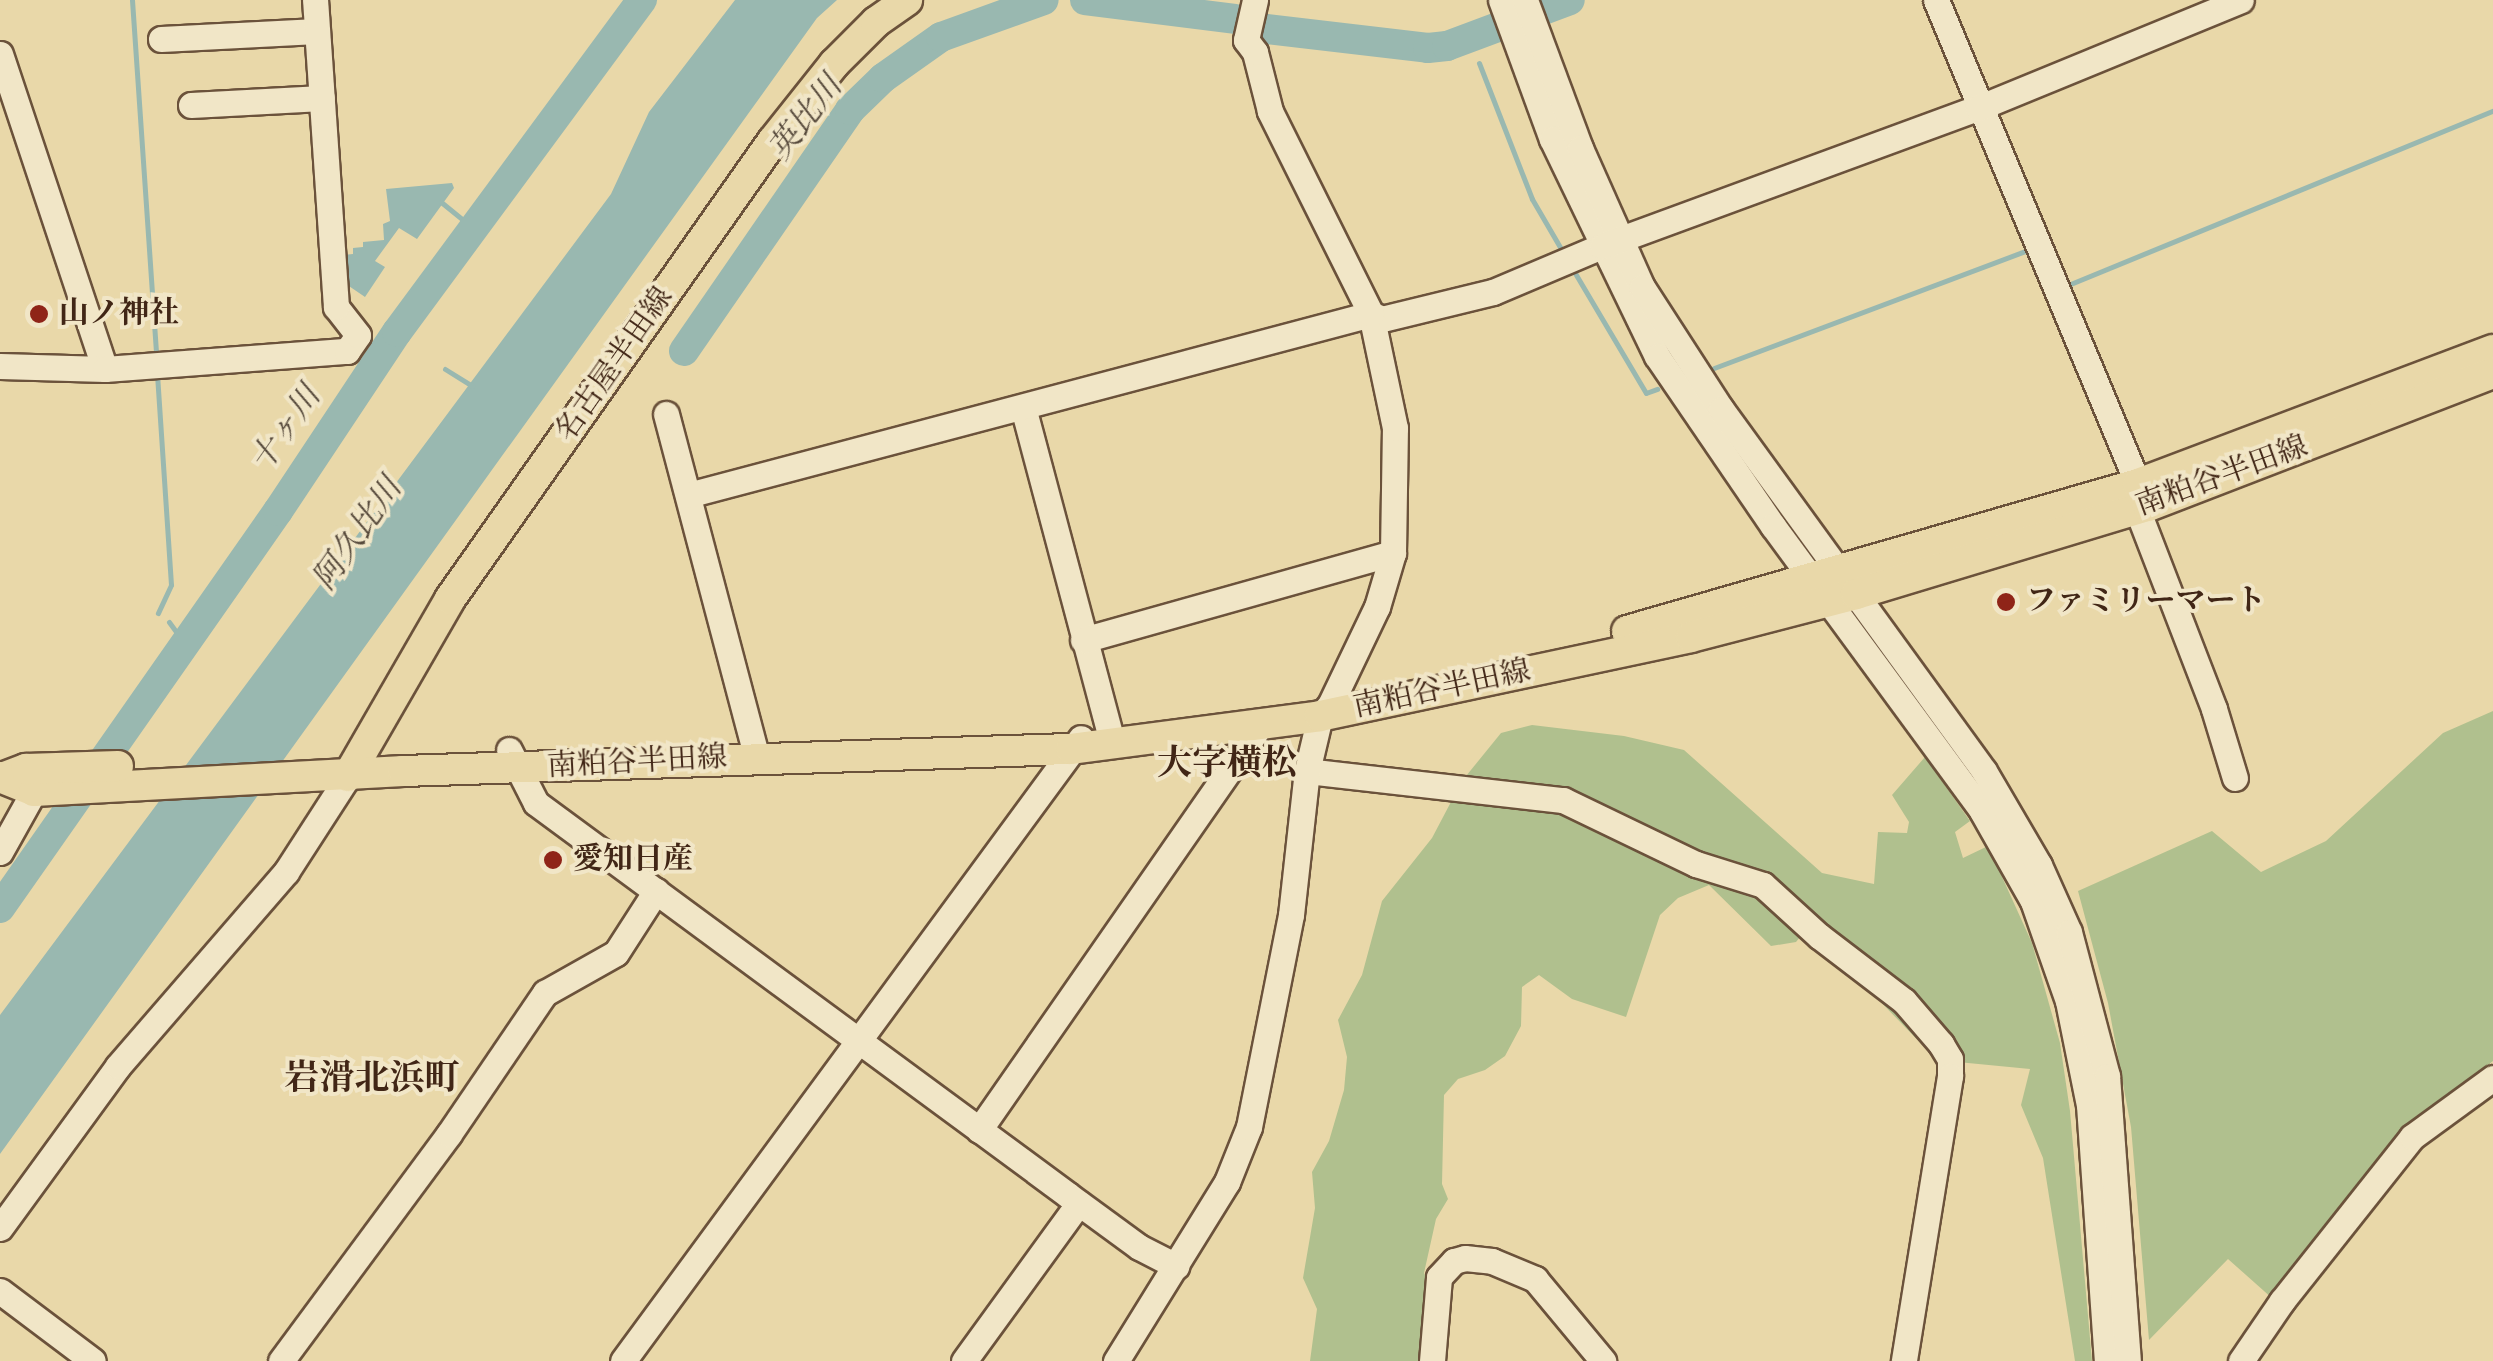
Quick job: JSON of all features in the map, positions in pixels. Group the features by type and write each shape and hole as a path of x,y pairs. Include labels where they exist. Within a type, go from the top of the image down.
{"main road":[{"name":"名古屋半田線","path":"353,766 450,599 772,142 834,64 876,22 907,0"},
{"name":"南粕谷半田線","path":"2138,496 2493,350"},
{"name":"南粕谷半田線","path":"514,759 1087,741 1261,726 1833,587 2138,496 2493,373"},
{"name":"南粕谷半田線","path":"353,766 754,748 1087,741 1325,711"},
{"path":"1,778 34,791 353,766"},
{"path":"1,778 26,769 302,770"}],"street":[{"path":"0,366 105,368 347,351 358,334 336,307 315,0"},
{"path":"1116,1361 1227,1182 1258,1098 1291,915 1307,771 1325,711 1376,606 1393,553 1394,428 1371,314 1270,111 1255,52 1246,40 1255,0"},
{"path":"1936,0 2138,496 2221,728 2235,778"},
{"path":"688,496 1371,314 1382,319 1492,292 1556,264 1978,108 2242,0"},
{"path":"1510,2 1530,44 1552,138 1656,356 1692,413 1984,771 2039,865 2068,932 2107,1076 2128,1361"},
{"path":"161,39 317,31"},
{"path":"0,54 105,368"},
{"path":"191,105 322,98"},
{"path":"624,1361 1087,741 1083,640 1022,407"},
{"path":"666,414 754,748"},
{"path":"1083,640 1393,553"},
{"path":"1833,587 1982,811 2017,870 2052,950 2089,1105 2107,1361"},
{"path":"979,1130 1261,726"},
{"path":"514,759 536,803 1139,1247 1176,1266"},
{"path":"0,1228 118,1066 286,872 353,766"},
{"path":"1307,771 1563,800 1696,864 1763,885 1819,936 1904,1001 1950,1059 1904,1361"},
{"path":"0,852 34,791"},
{"path":"281,1361 449,1134 545,993 616,952 656,892"},
{"path":"2241,1361 2282,1301 2412,1137 2493,1078"},
{"path":"964,1361 1079,1203"},
{"path":"1432,1361 1439,1276 1454,1261 1465,1258 1492,1261 1535,1279 1603,1361"},
{"path":"0,1291 93,1361"}],"green space":[{"path":"2493,711 2493,1061 2396,1137 2273,1299 2228,1259 2149,1340 2131,1127 2108,1003 2078,891 2212,831 2261,872 2326,841 2443,733"},
{"path":"1532,725 1624,736 1684,750 1822,873 1874,884 1878,832 1907,833 1909,822 1892,795 1925,757 1970,821 1955,832 1963,858 1988,846 2032,943 2060,1043 2070,1111 2092,1361 2075,1361 2043,1158 2021,1105 2030,1069 1937,1060 1808,927 1796,942 1771,946 1709,885 1678,898 1660,915 1626,1017 1572,999 1539,975 1522,987 1521,1026 1505,1056 1485,1070 1458,1079 1444,1095 1442,1184 1448,1199 1436,1219 1424,1273 1431,1287 1425,1361 1310,1361 1317,1309 1303,1278 1315,1208 1312,1172 1329,1141 1344,1090 1347,1057 1338,1020 1362,975 1382,901 1432,838 1462,781 1501,733"}],"water":[{"name":"阿久比川","path":"735,0 837,0 817,18 0,1154 0,1015 611,194 649,112"},
{"path":"452,183 454,188 417,239 399,228 375,261 385,267 365,297 343,282 343,255 353,254 353,248 363,247 363,242 384,240 383,224 390,221 386,189"}],"waterway":[{"path":"132,0 156,356"},
{"name":"十ヶ川","path":"0,908 278,511 397,332 642,0"},
{"name":"英比川","path":"684,351 850,110 883,78 941,37 1044,0"},
{"name":"英比川","path":"1085,0 1235,19"},
{"name":"英比川","path":"1259,28 1428,48 1447,46 1570,0"},
{"path":"1479,63 1532,199 1564,254"},
{"path":"2068,285 2493,111"},
{"path":"441,202 473,228"},
{"path":"1714,368 2028,250"},
{"path":"1572,268 1646,393 1657,389"},
{"path":"445,369 472,386"},
{"path":"157,374 171,585 158,613"},
{"path":"169,622 184,643"}],"place":[{"name":"山ノ神社","path":"39,314"},
{"name":"ファミリーマート","path":"2006,602"},
{"name":"愛知日産","path":"553,860"}],"district":[{"name":"大字横松","path":"1227,765"},
{"name":"岩滑北浜町","path":"372,1080"}]}
